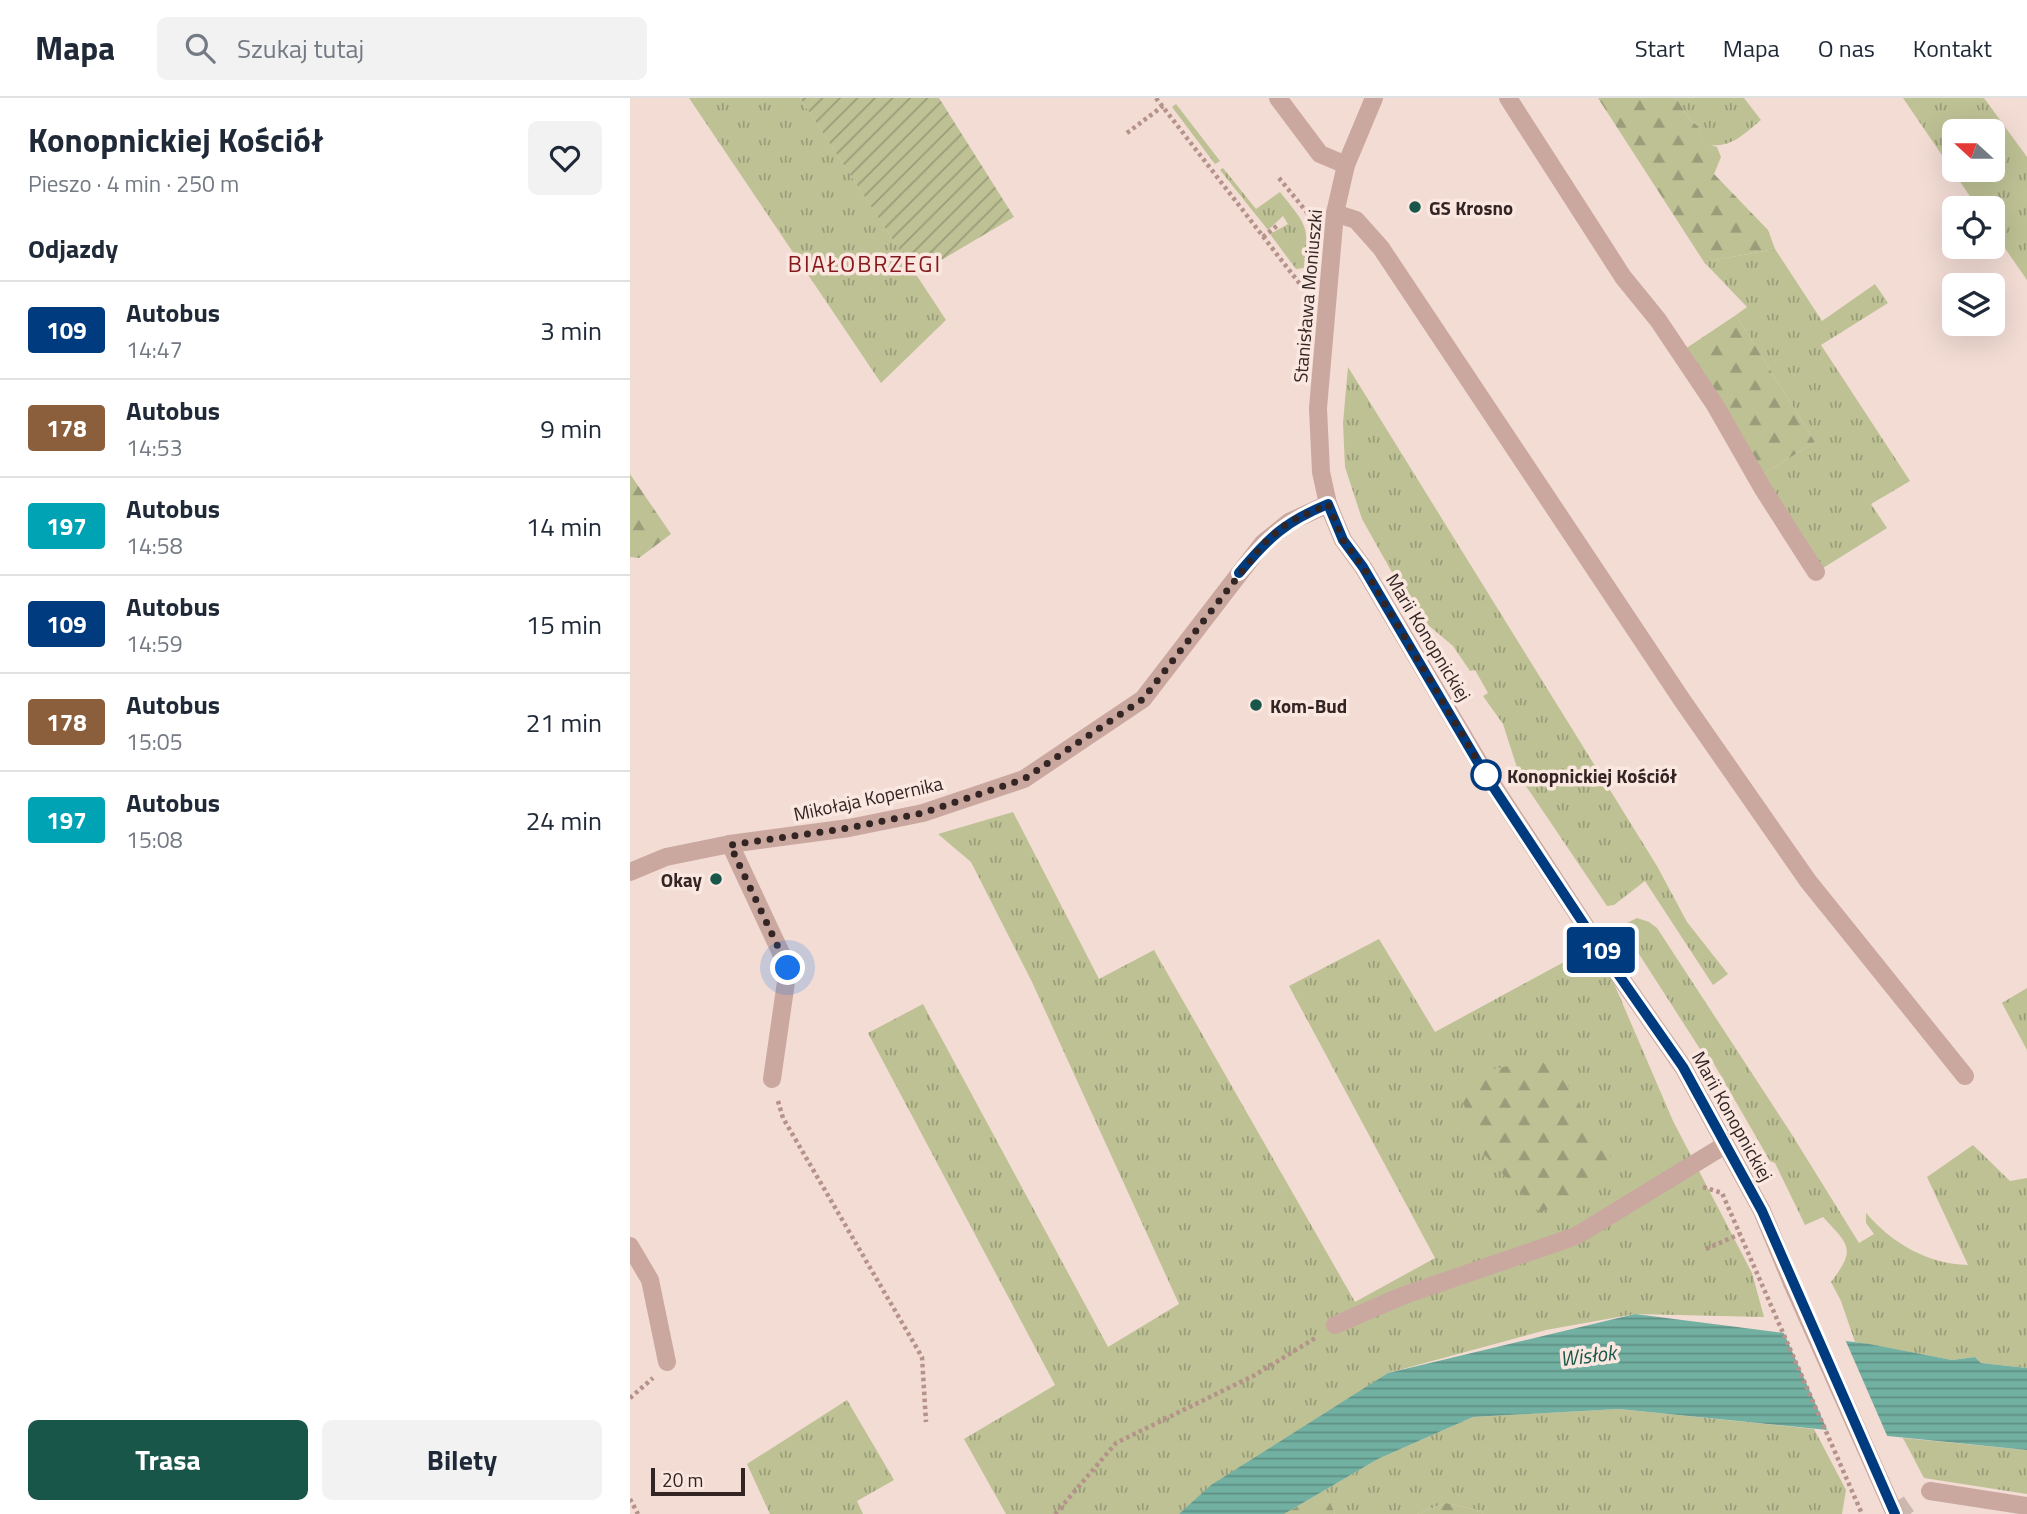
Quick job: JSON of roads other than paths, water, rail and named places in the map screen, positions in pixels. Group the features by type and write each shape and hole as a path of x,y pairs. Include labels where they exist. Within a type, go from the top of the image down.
{"street":[{"path":"1278,98 1320,154 1346,165"},
{"name":"Stanisława Moniuszki","path":"1328,504 1318,448 1318,408 1335,213 1346,165 1374,98"},
{"path":"1508,98 1623,277 1658,320 1715,405 1763,489 1816,572"},
{"path":"1335,213 1356,220 1381,248 1682,700 1808,881 1965,1076"},
{"name":"Mikołaja Kopernika","path":"630,872 666,857 849,828 923,813 1024,779 1143,699 1264,543 1289,522 1328,504"},
{"name":"Marii Konopnickiej","path":"1328,504 1343,540 1363,567 1486,776 1597,944 1683,1067 1762,1211 1895,1514"},
{"path":"730,845 788,968 772,1079"},
{"path":"1335,1325 1402,1296 1576,1236 1726,1145"},
{"path":"630,1246 650,1280 667,1362"},
{"path":"1930,1491 2027,1506"}],"water":[{"name":"Wisłok","path":"1635,1314 1869,1344 1952,1360 1975,1357 1981,1363 2027,1368 2027,1450 1619,1409 1473,1417 1378,1459 1284,1514 1179,1514 1211,1485 1388,1373"}],"tunnel":[{"path":"1894,1514 1916,1499"}],"place":[{"name":"GS Krosno","path":"1415,207"},
{"name":"Kom-Bud","path":"1256,705"},
{"name":"Konopnickiej Kościół","path":"1486,775"},
{"name":"Okay","path":"716,879"}],"district":[{"name":"BIAŁOBRZEGI","path":"865,263"}]}
